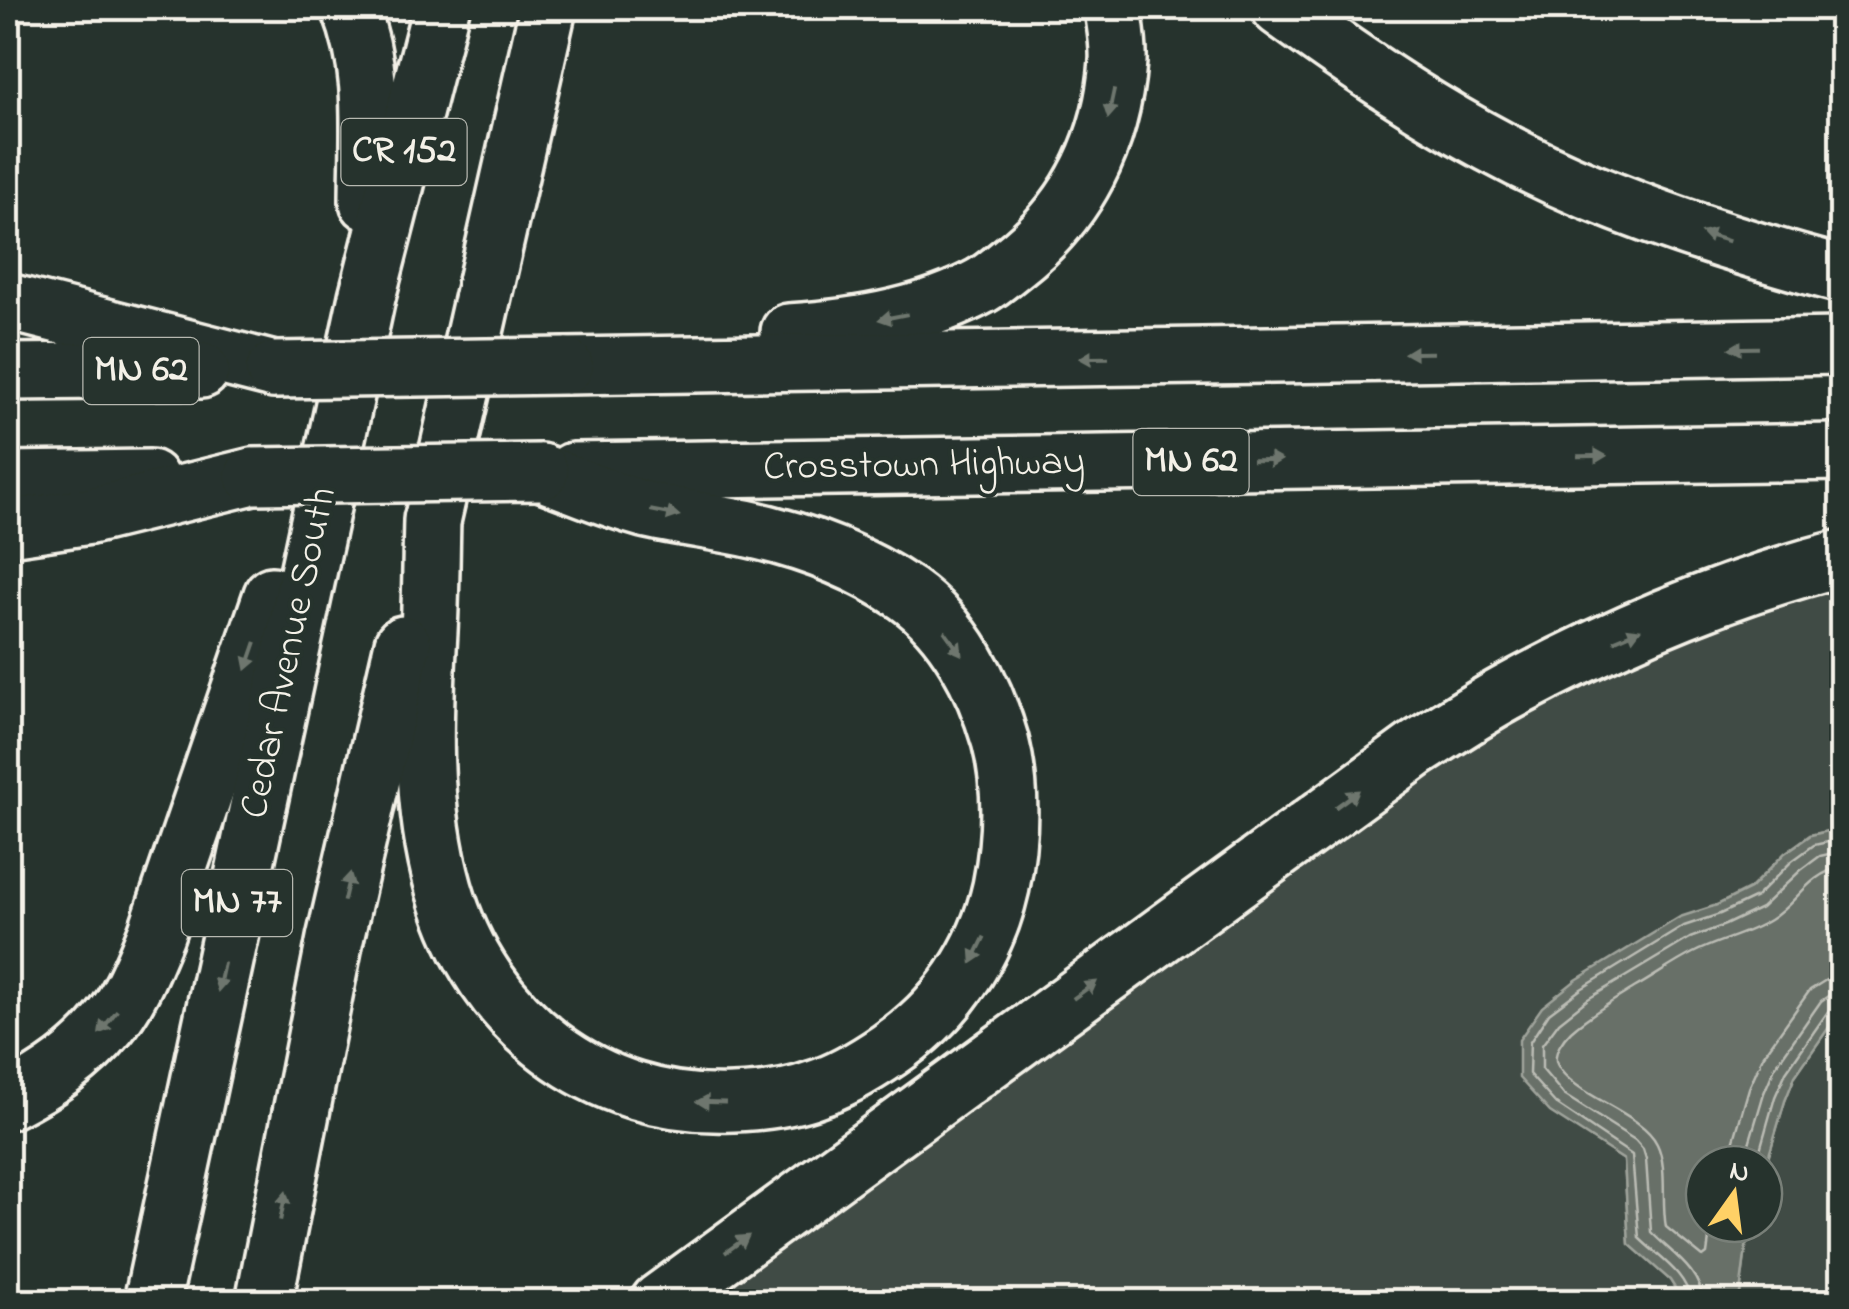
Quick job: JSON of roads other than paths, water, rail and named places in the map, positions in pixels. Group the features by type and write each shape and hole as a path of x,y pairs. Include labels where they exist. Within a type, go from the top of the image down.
{"highway":[{"path":"350,8 366,63 371,112 367,297"},
{"name":"Cedar Avenue South","path":"152,1302 367,297 441,8"},
{"name":"CR 152","path":"436,501 548,8"},
{"path":"511,172 572,8"},
{"path":"564,366 773,333 832,330 913,313 983,286 1034,246 1072,202 1094,162 1112,109 1118,57 1113,8"},
{"path":"1280,8 1416,102 1500,150 1586,191 1694,231 1842,275"},
{"path":"8,302 274,370"},
{"name":"MN 62","path":"8,372 1842,346"},
{"name":"Crosstown Highway","path":"8,480 1842,452"},
{"path":"436,501 424,702 425,777 444,890 482,977 517,1020 555,1053 600,1078 652,1096 708,1104 766,1101 816,1089 871,1062 914,1033 947,1000 976,958 996,908 1008,854 1011,808 996,725 970,666 944,629 909,596 847,560 748,528 641,508 540,472"},
{"path":"8,528 90,516 253,476"},
{"path":"8,1101 43,1083 76,1057 109,1025 136,982 273,592 324,494"},
{"name":"MN 77","path":"264,1302 336,939 436,501"},
{"path":"658,1302 1414,750 1511,691 1612,641 1716,598 1794,570 1842,558"}],"water":[{"path":"1841,828 1841,1010 1795,1076 1772,1144 1684,1144 1684,1244 1746,1244 1739,1301 1683,1301 1670,1280 1629,1244 1624,1160 1550,1112 1519,1078 1519,1040 1542,1007 1576,980 1680,917 1750,889 1785,853 1811,835"}]}
